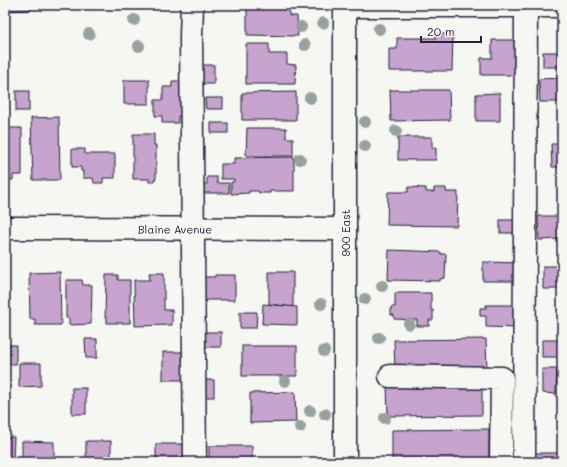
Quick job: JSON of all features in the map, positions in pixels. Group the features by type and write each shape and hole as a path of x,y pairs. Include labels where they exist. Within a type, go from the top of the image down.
{"street":[{"path":"192,5 195,462"},
{"path":"346,5 562,6"},
{"name":"900 East","path":"345,462 346,5"},
{"path":"524,462 526,6"},
{"name":"Blaine Avenue","path":"5,228 345,229"},
{"path":"390,376 502,378 501,462"}],"building":[{"path":"5,5 31,5 31,10 5,11"},
{"path":"52,5 86,5 86,8 52,8"},
{"path":"247,5 290,5 289,16 297,16 298,36 247,35"},
{"path":"436,34 453,34 452,71 389,71 389,49 397,49 397,38 436,38"},
{"path":"492,40 515,40 515,75 481,75 481,58 492,58"},
{"path":"246,44 269,44 269,54 287,54 287,64 296,65 295,84 246,84"},
{"path":"543,52 562,52 562,67 543,67"},
{"path":"200,65 214,65 214,84 200,84"},
{"path":"562,78 562,102 540,102 539,79"},
{"path":"124,80 149,80 149,104 124,104"},
{"path":"172,81 181,81 185,116 178,116 178,123 162,123 162,116 155,116 155,100 163,100 163,87 172,87"},
{"path":"390,90 449,90 450,120 391,121"},
{"path":"16,91 29,91 29,111 16,111"},
{"path":"296,92 296,120 242,120 242,93"},
{"path":"500,93 500,121 476,121 476,94"},
{"path":"205,98 223,98 223,109 206,109"},
{"path":"59,117 60,180 33,180 31,118"},
{"path":"5,122 9,122 9,128 22,128 22,175 13,175 13,180 5,180"},
{"path":"211,123 228,123 228,133 211,133"},
{"path":"557,125 562,125 562,137 557,137"},
{"path":"247,128 286,128 286,138 293,138 293,156 246,156"},
{"path":"133,134 154,134 154,145 156,145 156,179 154,179 154,182 149,182 149,179 133,179"},
{"path":"398,137 432,137 432,148 436,148 436,160 398,160"},
{"path":"551,144 562,144 562,167 552,167"},
{"path":"72,149 85,149 85,154 115,154 115,178 103,178 103,183 94,183 93,178 83,178 83,171 81,171 81,167 72,167"},
{"path":"294,157 294,191 270,191 270,193 259,193 259,191 249,191 249,193 231,194 231,182 234,182 234,179 221,179 221,164 234,164 234,158"},
{"path":"207,177 217,177 217,183 229,183 229,193 198,193 198,184 207,184"},
{"path":"408,187 426,188 426,192 434,192 434,188 446,188 446,192 458,192 457,226 387,225 388,192 408,192"},
{"path":"538,216 562,216 562,239 539,240"},
{"path":"500,220 519,220 519,233 500,233"},
{"path":"389,250 441,252 441,254 446,254 445,278 440,279 440,281 388,280"},
{"path":"483,262 520,263 520,281 483,281"},
{"path":"543,266 560,266 561,289 543,289"},
{"path":"60,272 61,325 35,325 35,319 30,319 29,273"},
{"path":"269,272 293,272 293,307 269,304"},
{"path":"149,273 164,273 164,310 172,310 172,325 135,326 134,280 150,280"},
{"path":"106,275 118,275 118,280 130,280 130,323 107,323 107,318 105,318"},
{"path":"215,275 235,275 235,300 202,300 202,277 215,277"},
{"path":"66,280 82,280 83,285 92,285 91,324 69,325 69,318 66,318"},
{"path":"395,293 431,293 431,310 433,310 433,320 429,320 429,326 417,326 417,320 394,319 394,315 391,315 391,307 395,307"},
{"path":"263,304 297,307 297,325 262,324"},
{"path":"486,305 520,305 519,328 486,327 486,316 480,316 480,308 486,308"},
{"path":"240,312 257,312 256,328 240,328"},
{"path":"200,332 221,332 221,347 200,347"},
{"path":"85,339 97,339 97,358 86,358"},
{"path":"486,339 487,370 395,371 394,340"},
{"path":"542,340 561,340 560,357 542,357"},
{"path":"5,345 16,345 16,364 5,364"},
{"path":"242,346 297,346 297,376 242,376"},
{"path":"163,352 186,352 186,380 163,380"},
{"path":"19,363 41,363 41,386 19,387"},
{"path":"542,369 557,369 556,394 542,393"},
{"path":"204,380 214,380 214,397 204,397"},
{"path":"387,386 482,386 482,415 388,416"},
{"path":"72,388 86,388 86,414 72,414"},
{"path":"295,392 296,422 250,423 250,393"},
{"path":"489,429 489,461 392,462 392,430"},
{"path":"5,437 14,437 13,462 5,462"},
{"path":"22,441 54,442 54,462 22,462"},
{"path":"86,441 111,441 111,459 109,459 109,462 86,462"},
{"path":"156,444 185,444 185,462 156,462"},
{"path":"209,446 252,446 252,462 209,462"},
{"path":"533,453 558,453 558,462 533,462"}]}
